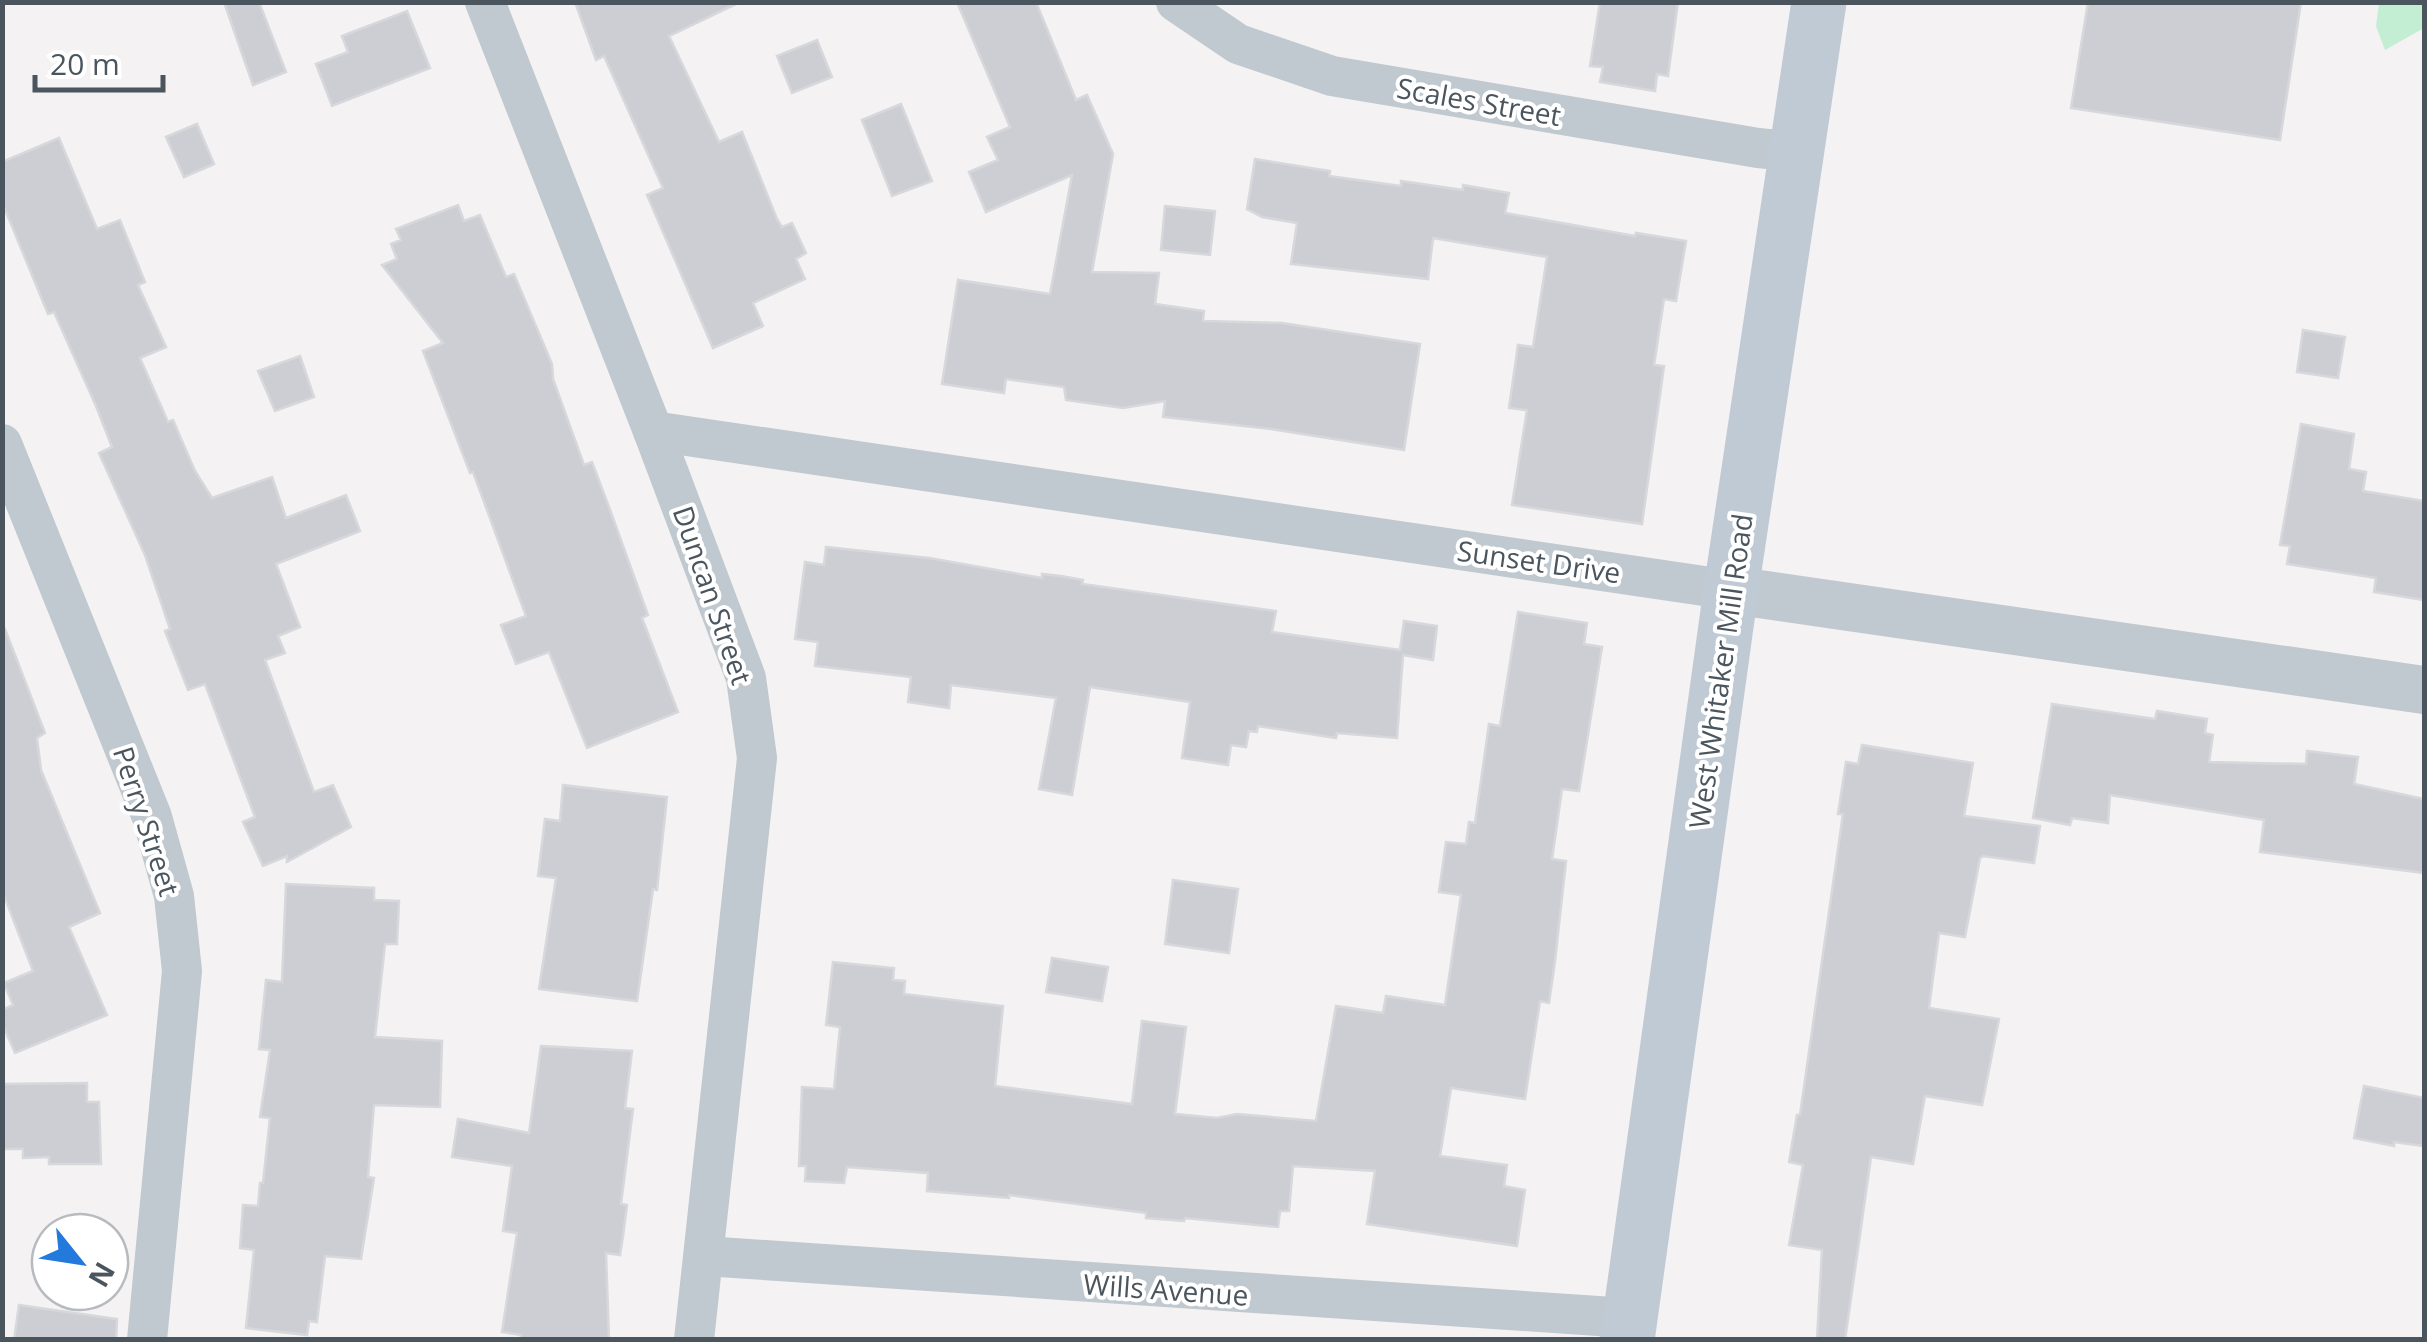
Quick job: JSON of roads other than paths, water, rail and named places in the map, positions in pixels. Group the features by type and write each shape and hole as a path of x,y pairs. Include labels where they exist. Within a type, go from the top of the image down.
{"main road":[{"name":"West Whitaker Mill Road","path":"1627,1328 1731,590 1820,2"}],"street":[{"name":"Duncan Street","path":"485,2 746,678 757,758 694,1340"},
{"name":"Scales Street","path":"1176,2 1238,44 1332,76 1798,152"},
{"name":"Sunset Drive","path":"653,431 2424,690"},
{"name":"Perry Street","path":"2,444 13,500 152,817 174,896 182,971 146,1340"},
{"name":"Wills Avenue","path":"704,1256 1627,1328"}]}
